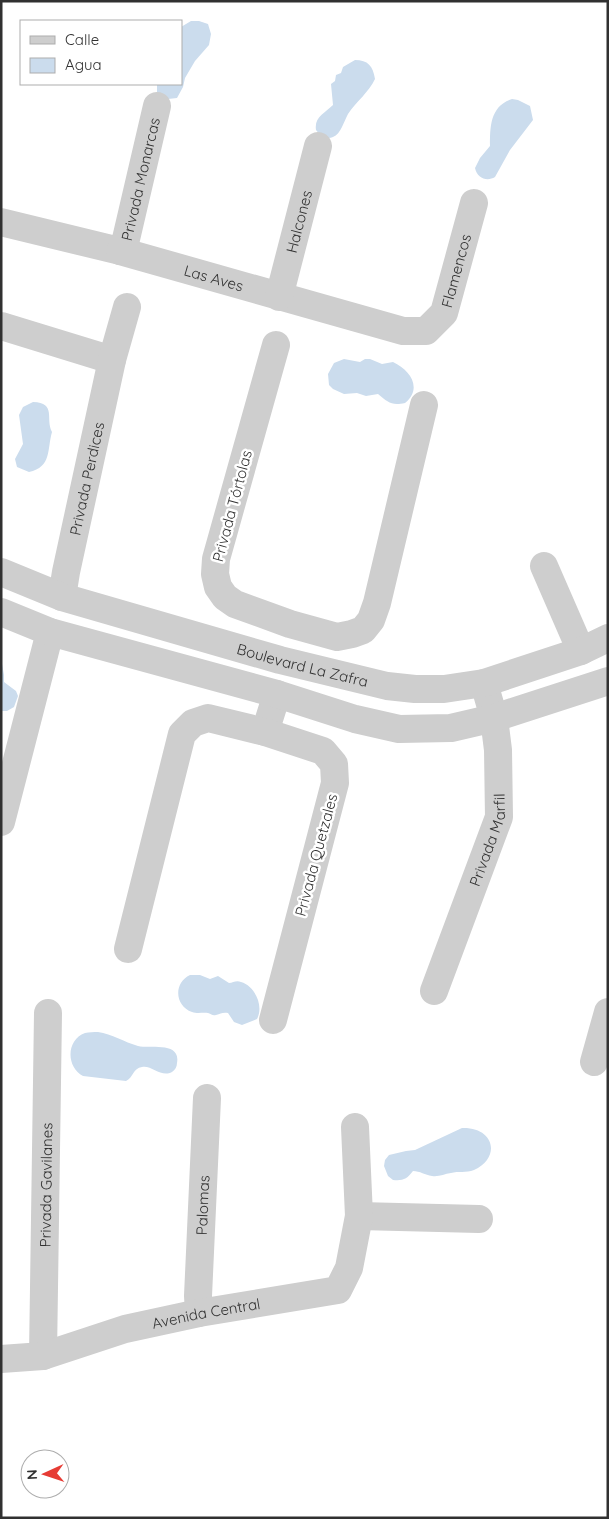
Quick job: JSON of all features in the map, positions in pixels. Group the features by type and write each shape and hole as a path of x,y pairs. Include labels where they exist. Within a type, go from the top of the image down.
{"street":[{"name":"Privada Monarcas","path":"120,251 126,238 157,106"},
{"name":"Halcones","path":"279,297 318,146"},
{"name":"Flamencos","path":"426,331 444,313 474,203"},
{"name":"Las Aves","path":"1,222 120,251 403,331 426,331"},
{"name":"Privada Perdices","path":"62,597 112,360 127,307"},
{"path":"1,326 112,360"},
{"name":"Privada Tórtolas","path":"276,345 216,559 215,574 218,587 225,597 235,604 290,624 337,637 363,630 371,620 377,603 424,405"},
{"path":"544,566 581,651"},
{"name":"Boulevard La Zafra","path":"1,572 62,597 280,660 387,686 415,689 444,689 484,683 581,651 608,638"},
{"path":"1,612 50,632 399,729 451,728 494,718 608,681"},
{"path":"280,660 290,624"},
{"path":"1,822 50,632"},
{"name":"Privada Marfil","path":"434,991 499,817 498,750 494,718 484,683"},
{"path":"265,732 277,694"},
{"name":"Privada Quetzales","path":"128,949 182,734 193,723 208,718 265,732 323,751 334,764 334,783 273,1020"},
{"path":"594,1062 608,1012"},
{"name":"Privada Gavilanes","path":"43,1356 48,1013"},
{"name":"Palomas","path":"199,1313 198,1296 207,1098"},
{"name":"Avenida Central","path":"1,1359 43,1356 125,1330 199,1313 338,1290 349,1268 358,1216 355,1127"},
{"path":"358,1216 479,1219"}],"water":[{"path":"191,21 208,24 211,34 209,45 195,61 185,78 177,98 168,99 157,94 157,85 182,85 182,26"},
{"path":"355,60 367,63 373,71 375,79 348,114 338,133 330,138 321,135 316,130 316,126 318,118 333,105 331,84 335,81 336,75 341,73 343,67"},
{"path":"512,99 530,106 533,120 510,150 495,177 486,179 480,177 475,168 480,158 490,146 491,125 495,112 505,102"},
{"path":"344,359 360,362 370,359 382,364 393,362 399,365 412,380 414,386 410,397 405,403 393,404 378,394 366,396 357,393 344,394 333,389 329,385 328,374 334,363"},
{"path":"33,402 45,405 48,409 52,432 45,462 36,470 29,472 17,467 15,459 23,444 19,415 23,407"},
{"path":"1,658 4,682 16,691 18,696 14,707 7,711 1,711"},
{"path":"190,975 200,975 210,979 218,976 229,983 238,981 246,984 254,992 259,1003 257,1019 242,1025 234,1022 228,1013 214,1015 194,1013 186,1009 179,1000 178,994 181,983"},
{"path":"98,1032 138,1046 170,1049 177,1056 176,1067 168,1073 160,1073 146,1067 139,1068 126,1081 83,1076 77,1072 71,1060 70,1054 74,1041 85,1033"},
{"path":"462,1128 482,1132 487,1138 491,1151 483,1165 471,1171 437,1176 413,1171 407,1178 402,1180 393,1180 388,1176 384,1166 385,1160 389,1155 415,1150"}]}
